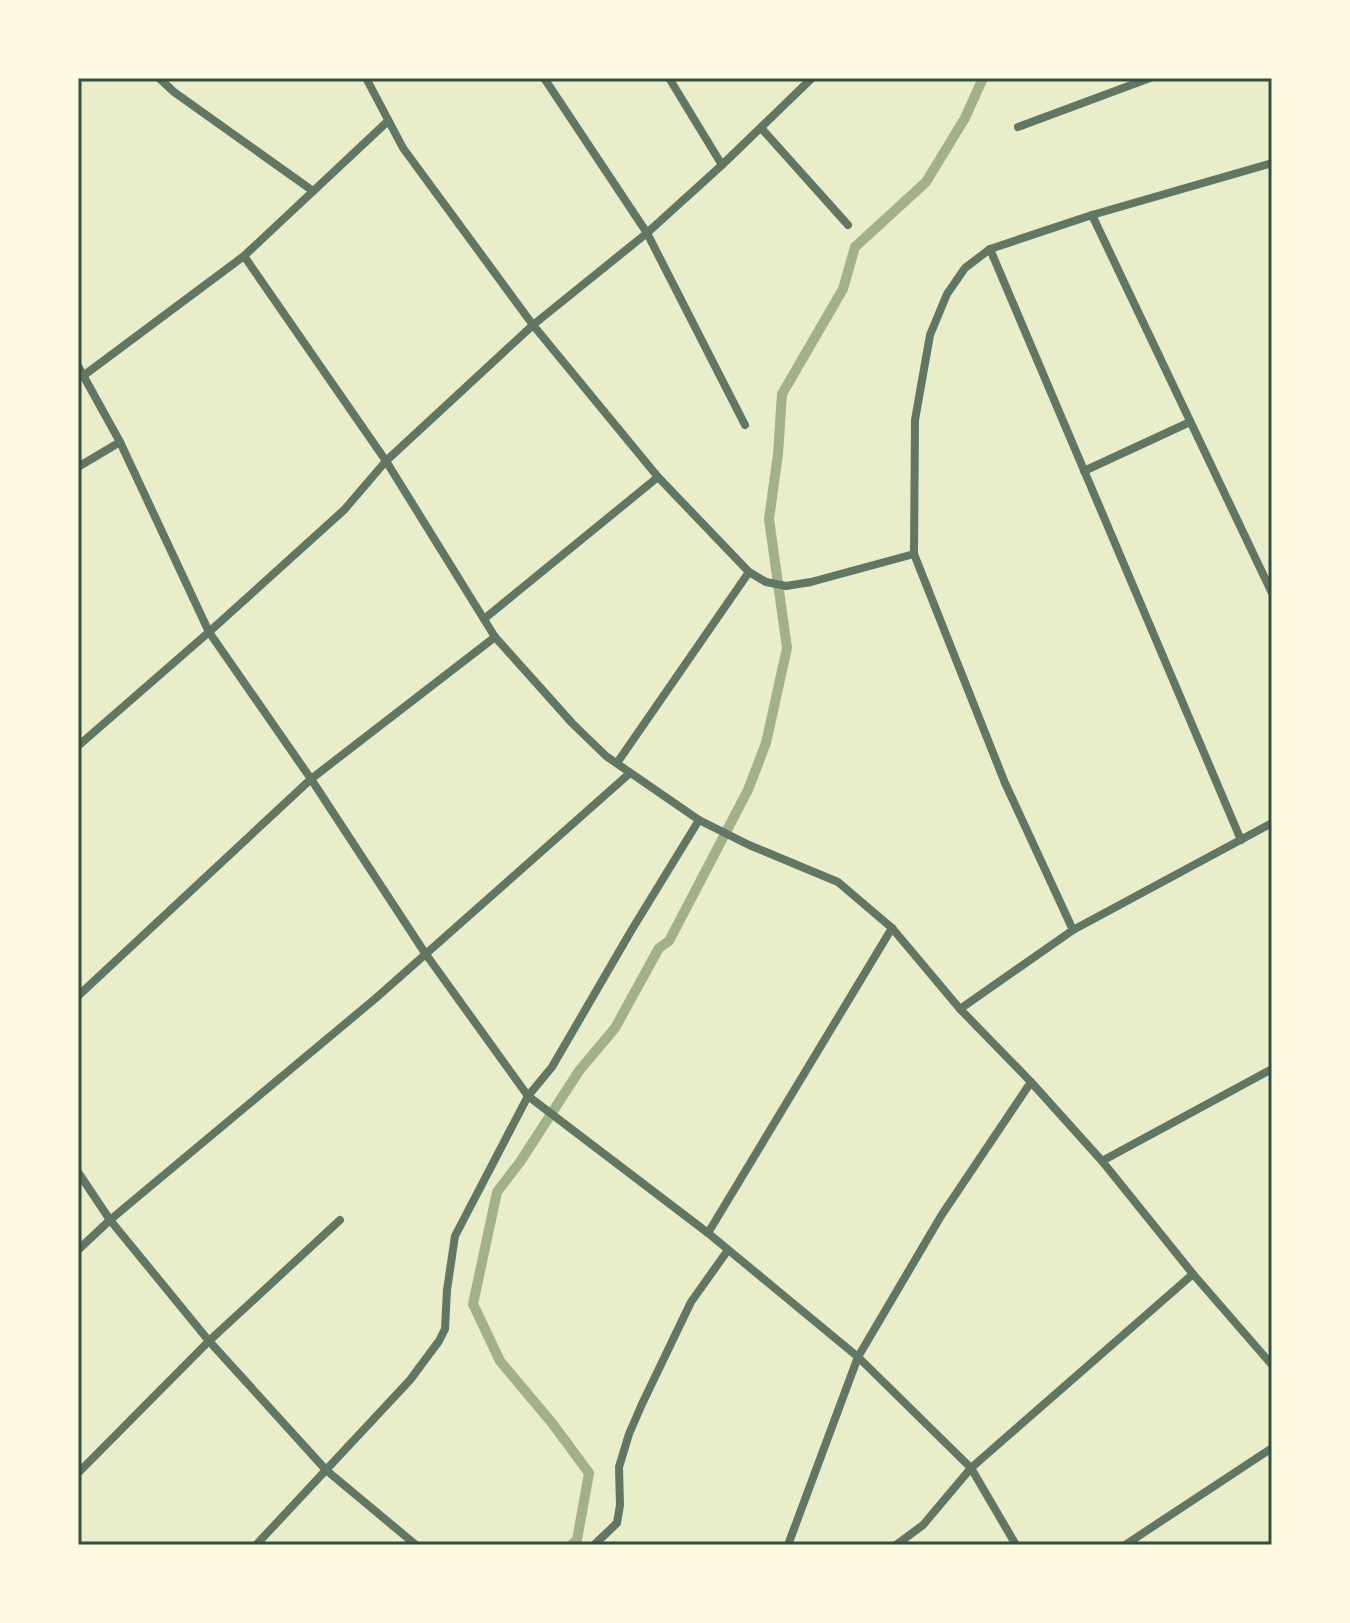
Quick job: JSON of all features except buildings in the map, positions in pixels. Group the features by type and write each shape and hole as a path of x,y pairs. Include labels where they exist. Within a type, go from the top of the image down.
{"street":[{"path":"159,78 174,92 313,191"},
{"path":"366,78 403,148 533,325 658,477 749,572 766,582 786,586 914,554"},
{"path":"544,78 647,233 745,425"},
{"path":"669,78 722,165"},
{"path":"78,746 344,510 386,461 533,325 647,233 812,78"},
{"path":"1018,127 1150,78"},
{"path":"83,376 244,256 388,121"},
{"path":"761,128 848,225"},
{"path":"1073,930 1005,783 914,554 915,420 930,335 947,294 965,268 990,249 1092,215 1272,163"},
{"path":"1092,215 1272,593"},
{"path":"990,249 1241,840"},
{"path":"244,256 386,461 495,637 572,723 606,756 699,820 749,845 838,882 892,928 960,1009 1102,1161 1193,1274 1272,1365"},
{"path":"78,366 120,442 209,632 311,779 425,953 529,1098 708,1233 858,1357 971,1468 1016,1545"},
{"path":"1084,471 1190,422"},
{"path":"78,467 120,442"},
{"path":"484,619 658,477"},
{"path":"617,763 749,572"},
{"path":"78,996 311,779 495,637"},
{"path":"78,1250 376,998 630,773"},
{"path":"256,1545 410,1380 439,1341 445,1329 455,1236 529,1098 552,1067 699,820"},
{"path":"960,1009 1073,930 1272,823"},
{"path":"708,1233 892,928"},
{"path":"1102,1161 1272,1069"},
{"path":"788,1545 858,1357 941,1216 1031,1082"},
{"path":"78,1172 110,1220 209,1341 326,1470 416,1545"},
{"path":"78,1473 209,1341 340,1220"},
{"path":"594,1545 617,1523 619,1467 642,1404 691,1302 728,1250"},
{"path":"896,1545 923,1525 971,1468 1193,1274"},
{"path":"1125,1545 1272,1448"}],"waterway":[{"path":"571,1545 577,1540 589,1473 500,1361 473,1304 497,1192 579,1071 615,1028 659,948 669,941 748,790 766,743 787,648 769,519 782,394 843,289 855,247 926,182 965,118 983,78"}]}
